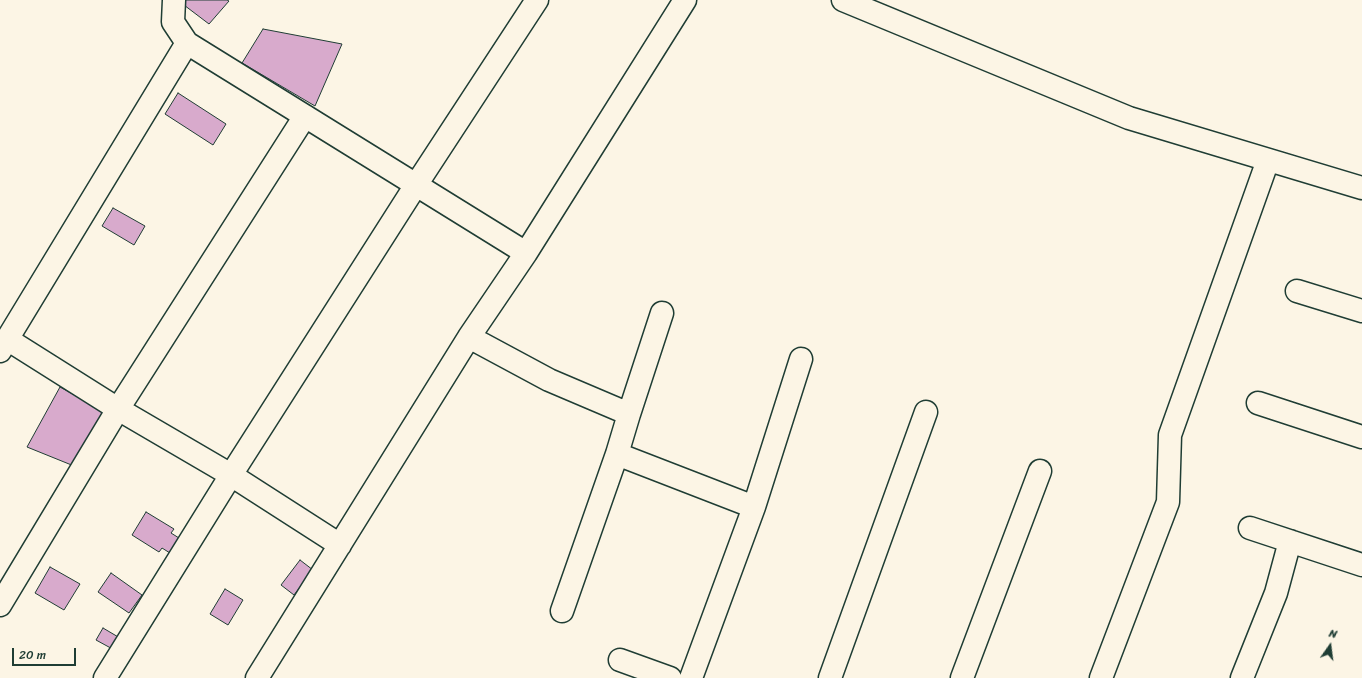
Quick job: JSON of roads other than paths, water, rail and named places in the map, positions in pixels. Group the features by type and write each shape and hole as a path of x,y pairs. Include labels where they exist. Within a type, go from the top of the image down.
{"street":[{"path":"174,0 173,22 187,43 526,253"},
{"path":"105,678 231,474 416,185 537,0"},
{"path":"257,678 469,337 526,253 685,0"},
{"path":"843,0 1129,118 1362,188"},
{"path":"187,43 4,345 231,474 340,545"},
{"path":"0,605 118,409 305,116"},
{"path":"1100,678 1168,502 1170,435 1268,160"},
{"path":"1297,291 1362,311"},
{"path":"562,611 617,454 662,313"},
{"path":"469,337 549,380 629,414"},
{"path":"691,678 754,507 801,359"},
{"path":"1258,404 1362,437"},
{"path":"830,678 926,412"},
{"path":"617,454 754,507"},
{"path":"962,678 1040,471"},
{"path":"1250,528 1362,566"},
{"path":"1242,678 1276,593 1290,541"},
{"path":"620,660 670,678"}]}
